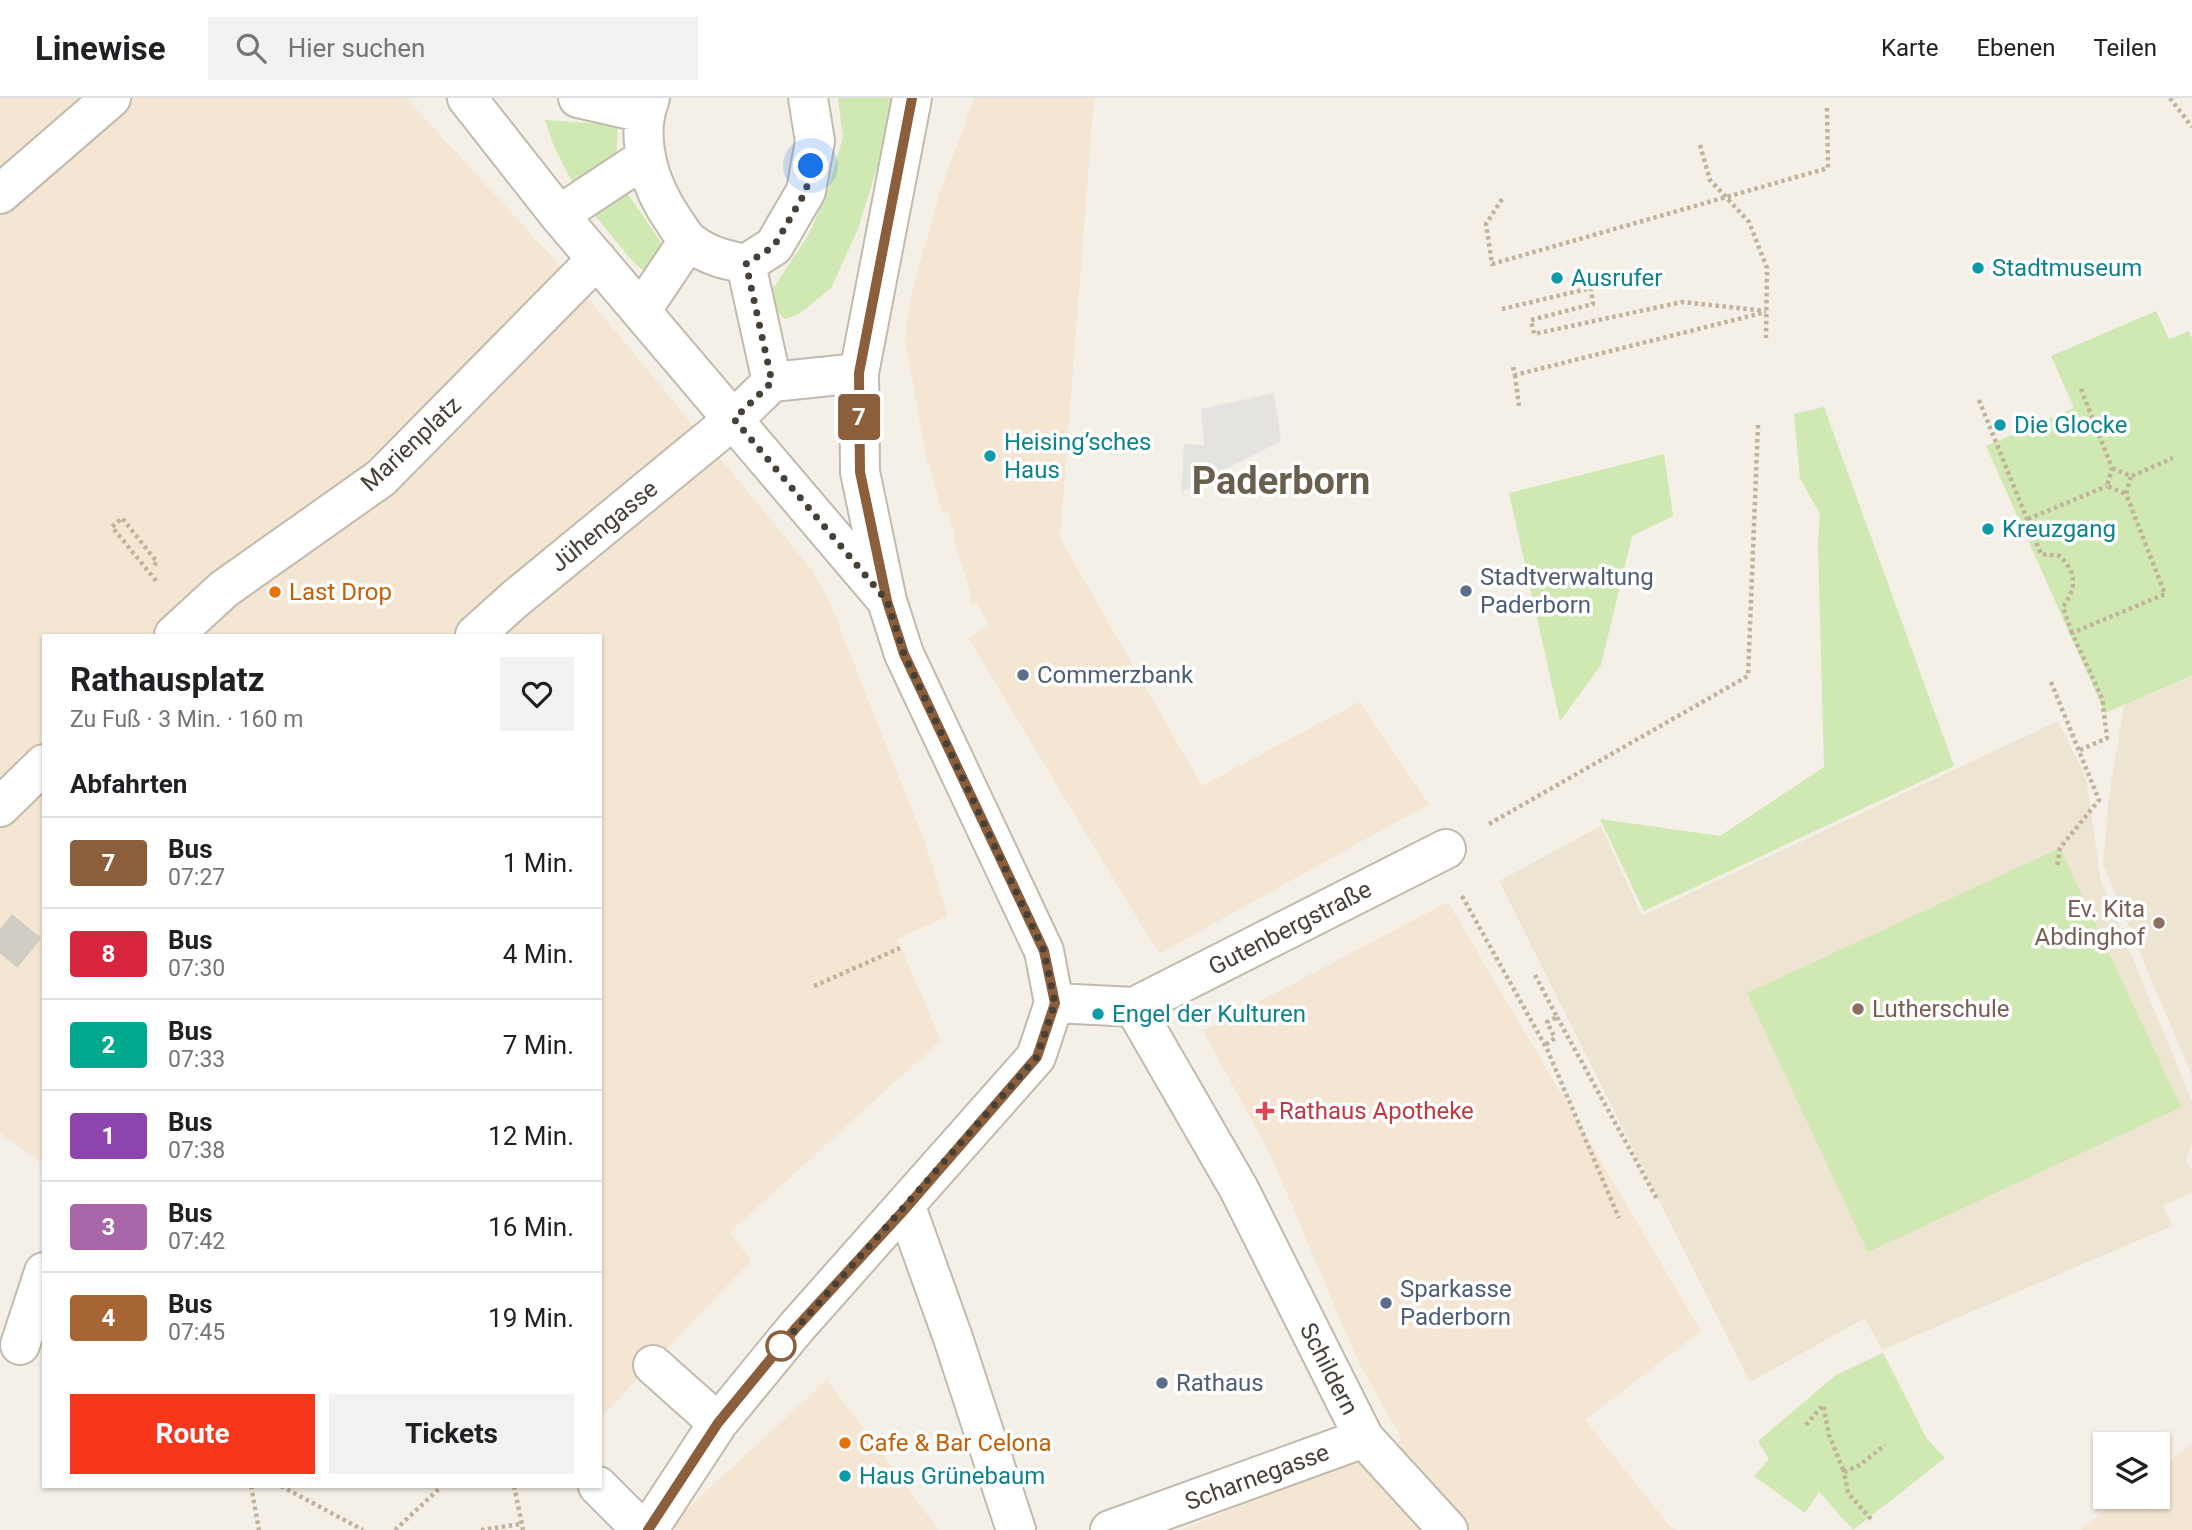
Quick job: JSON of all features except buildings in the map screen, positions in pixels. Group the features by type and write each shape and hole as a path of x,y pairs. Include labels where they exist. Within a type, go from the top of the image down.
{"street":[{"path":"0,194 111,98"},
{"path":"467,98 559,215 887,601"},
{"path":"578,98 647,106 645,158 659,199 688,242 716,258 746,264 774,246 806,191 815,141 808,98"},
{"path":"648,1530 718,1423 795,1329 906,1208 1037,1057 1055,1003 1044,951 904,654 887,601 860,472 859,373 912,98"},
{"path":"559,215 645,158"},
{"path":"641,311 688,242"},
{"name":"Marienplatz","path":"182,628 223,589 381,478 597,259"},
{"path":"746,264 772,382"},
{"path":"734,419 772,382 859,373"},
{"name":"Jühengasse","path":"476,634 514,599 734,419"},
{"path":"0,807 42,766"},
{"name":"Gutenbergstraße","path":"1134,1007 1446,849"},
{"path":"1055,1003 1134,1007"},
{"name":"Schildern","path":"1134,1007 1239,1189 1364,1438 1448,1530"},
{"path":"906,1208 953,1338 1016,1530"},
{"path":"21,1346 42,1278"},
{"path":"653,1365 718,1423"},
{"name":"Scharnegasse","path":"1110,1530 1364,1438"},
{"path":"600,1488 642,1530"}],"path":[{"path":"2170,98 2192,127"},
{"path":"1502,199 1486,224 1492,264 1828,168 1827,108"},
{"path":"1700,145 1710,180 1749,222 1768,268 1766,338"},
{"path":"1502,309 1591,288 1593,304 1531,320 1534,334 1682,302 1766,312"},
{"path":"1515,375 1766,312"},
{"path":"1513,367 1520,406"},
{"path":"2081,389 2112,467 2107,486"},
{"path":"1979,400 2041,554 2060,556 2072,570 2074,590 2063,607 2102,698 2107,738 2080,750"},
{"path":"1446,849 1748,676 1759,425"},
{"path":"2112,467 2131,476 2173,458"},
{"path":"2072,633 2165,594 2126,494 2131,476"},
{"path":"2028,519 2107,486 2126,494"},
{"path":"154,565 157,562 122,518 112,527 182,628"},
{"path":"2051,682 2099,800 2060,848 2057,867"},
{"path":"1464,900 1545,1045 1619,1218"},
{"path":"814,986 900,948"},
{"path":"1535,975 1657,1199"},
{"path":"1545,1045 1555,1038 1547,1022 1557,1017"},
{"path":"1806,1425 1823,1405 1829,1435 1844,1472 1848,1493 1871,1519"},
{"path":"1844,1472 1860,1465 1885,1445"},
{"path":"251,1488 259,1530"},
{"path":"285,1488 363,1530"},
{"path":"395,1530 440,1488"},
{"path":"481,1530 522,1527 514,1488"}],"shaded area":[{"path":"0,98 406,98 575,282 812,570 828,598 922,834 948,916 897,939 941,1040 730,1232 751,1261 602,1416 602,634 42,634 42,1163 0,1133"},
{"path":"974,98 1094,98 1060,538 1202,786 1359,702 1429,804 1159,954 968,638 989,626 977,603 970,604 971,594 953,539 955,535 948,513 943,514 925,451 905,338 912,292 940,192"},
{"path":"1274,393 1281,441 1181,492 1184,444 1204,445 1201,409"},
{"name":"Ev. Kita Abdinghof","path":"2192,677 2192,1076 2103,865 2109,796 2124,705"},
{"name":"Lutherschule","path":"2058,721 2086,778 2101,882 2192,1101 2192,1143 2186,1160 2192,1171 2192,1192 2163,1206 2172,1226 1882,1350 1865,1318 1750,1382 1499,881 1601,826 1642,916"},
{"path":"1448,902 1701,1331 1585,1420 1669,1525 1677,1530 1180,1530 1402,1440 1357,1359 1271,1156 1203,1031"},
{"path":"827,1380 939,1530 675,1530 676,1519"},
{"path":"2192,1444 2192,1530 2080,1530 2107,1509 2170,1509 2170,1461"}],"green space":[{"path":"838,98 892,98 880,158 858,229 831,288 799,314 785,319 772,308 772,290 809,234 827,193 843,137"},
{"path":"545,120 618,125 616,164 577,191 555,149"},
{"path":"621,184 669,254 652,278 632,261 588,207"},
{"path":"2156,311 2169,339 2189,331 2192,339 2192,676 2105,713 1986,446 2074,408 2051,356"},
{"path":"1824,407 1954,766 1644,911 1600,819 1720,836 1824,767 1818,546 1820,514 1800,478 1794,414"},
{"path":"1664,454 1673,516 1632,536 1601,665 1560,721 1509,493"},
{"path":"2060,848 2181,1107 1868,1252 1747,993"},
{"path":"1883,1353 1927,1439 1945,1458 1853,1530 1819,1492 1805,1513 1754,1476 1769,1459 1758,1441 1836,1375"}],"tunnel":[{"path":"0,929 42,963"}],"bus line":[{"name":"7","path":"648,1530 718,1423 795,1329 906,1208 1037,1057 1055,1003 1044,951 904,654 887,601 860,472 859,373 912,98"}],"place":[{"name":"Stadtmuseum","path":"1978,268"},
{"name":"Ausrufer","path":"1557,278"},
{"name":"Die Glocke","path":"2000,425"},
{"name":"Heising’sches Haus","path":"990,456"},
{"name":"Kreuzgang","path":"1988,529"},
{"name":"Stadtverwaltung Paderborn","path":"1466,591"},
{"name":"Last Drop","path":"275,592"},
{"name":"Commerzbank","path":"1023,675"},
{"name":"Ev. Kita Abdinghof","path":"2159,923"},
{"name":"Lutherschule","path":"1858,1009"},
{"name":"Engel der Kulturen","path":"1098,1014"},
{"name":"Rathaus Apotheke","path":"1265,1111"},
{"name":"Sparkasse Paderborn","path":"1386,1303"},
{"name":"Rathaus","path":"1162,1383"},
{"name":"Cafe & Bar Celona","path":"845,1443"},
{"name":"Haus Grünebaum","path":"845,1476"}],"district":[{"name":"Paderborn","path":"1281,481"}],"route":[{"path":"781,1346 779,1348 906,1208 1037,1057 1055,1003 1044,951 904,654 887,601 734,419 772,382 746,264 774,246 806,191 811,166"}]}
